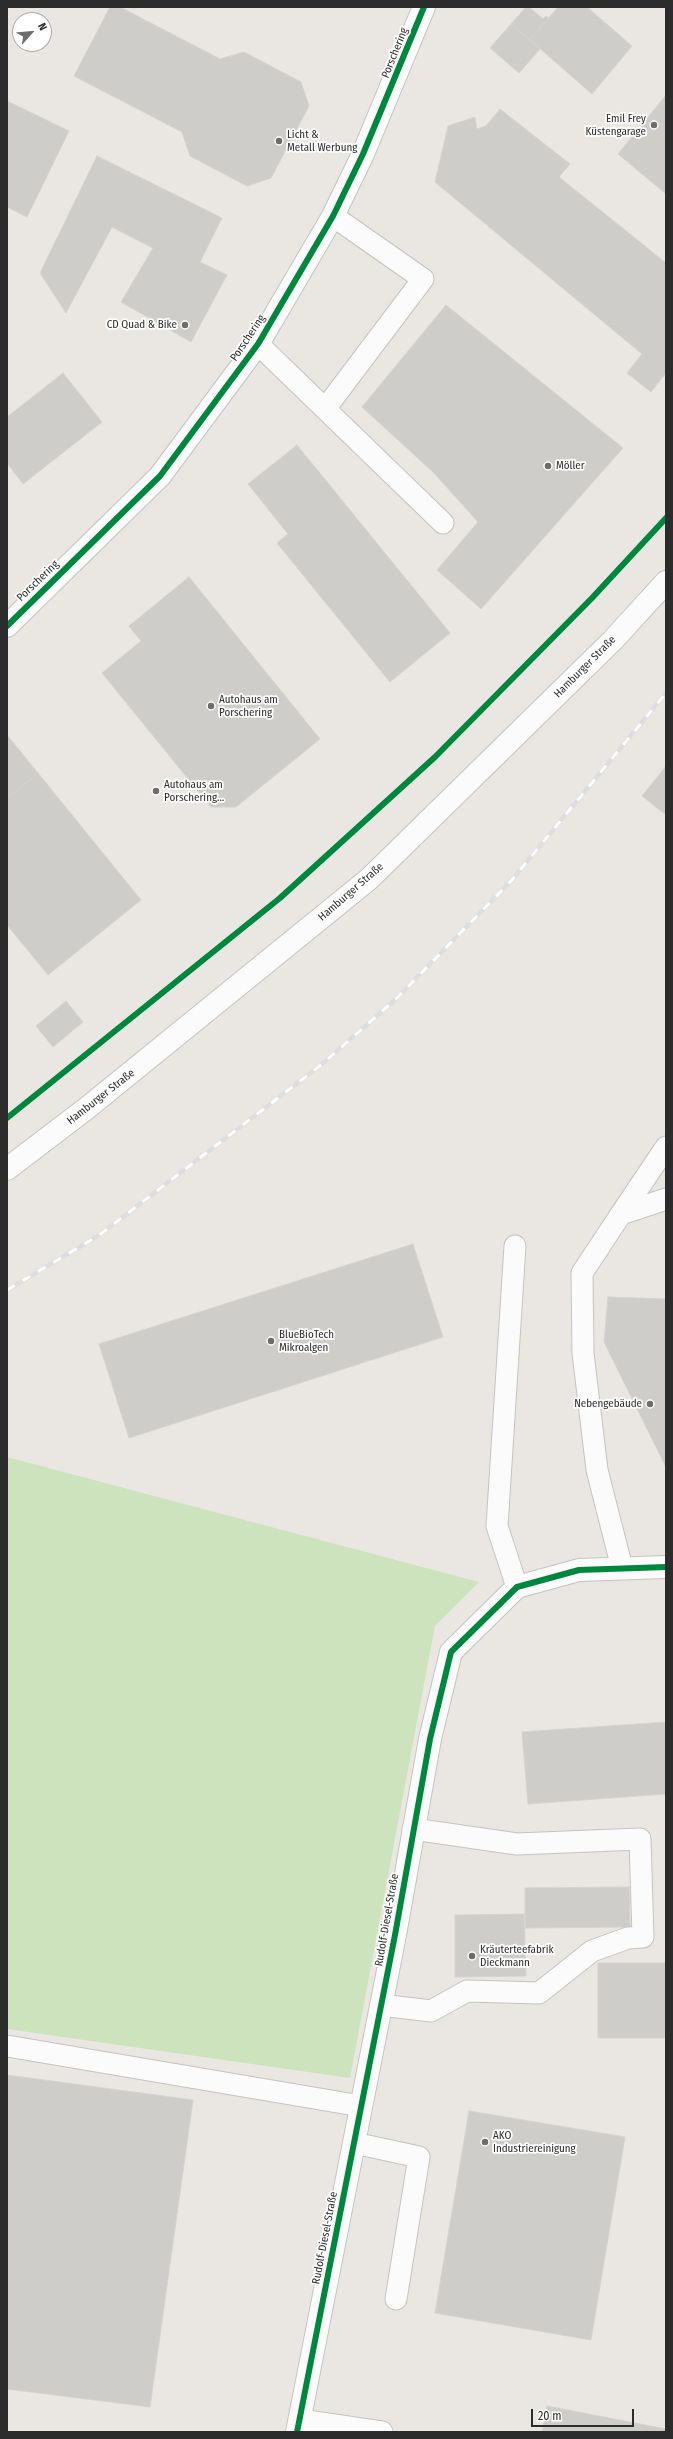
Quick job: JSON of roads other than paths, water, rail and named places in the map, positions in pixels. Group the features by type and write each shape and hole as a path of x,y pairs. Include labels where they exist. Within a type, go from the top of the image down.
{"street":[{"name":"Porschering","path":"7,626 160,476 258,344 334,216 363,154 424,7"},
{"name":"Hamburger Straße","path":"7,1169 87,1108 369,879 613,640 666,582"},
{"name":"Rudolf-Diesel-Straße","path":"298,2426 381,2005 430,1739 451,1652 517,1587 579,1570 666,1566"}],"lane":[{"path":"325,409 423,279 334,216"},
{"path":"258,344 443,523"},
{"path":"622,1568 597,1470 583,1353 582,1273 666,1147"},
{"path":"621,1214 666,1199"},
{"path":"515,1246 497,1526 517,1587"},
{"path":"381,2005 431,2011 467,1991 539,1993 592,1951 628,1938 643,1937 640,1839 517,1844 413,1829"},
{"path":"7,2046 361,2106"},
{"path":"354,2143 419,2157 396,2300"},
{"path":"298,2426 382,2432"}],"railway":[{"path":"7,1290 98,1236 321,1065 395,1000 511,881 666,693"}],"place":[{"name":"Emil Frey Küstengarage","path":"654,125"},
{"name":"Licht & Metall Werbung","path":"279,141"},
{"name":"CD Quad & Bike","path":"185,325"},
{"name":"Möller","path":"548,466"},
{"name":"Autohaus am Porschering","path":"211,706"},
{"name":"Autohaus am Porschering...","path":"156,791"},
{"name":"BlueBioTech Mikroalgen","path":"271,1341"},
{"name":"Nebengebäude","path":"650,1404"},
{"name":"Kräuterteefabrik Dieckmann","path":"472,1956"},
{"name":"AKO Industriereinigung","path":"485,2142"}]}
